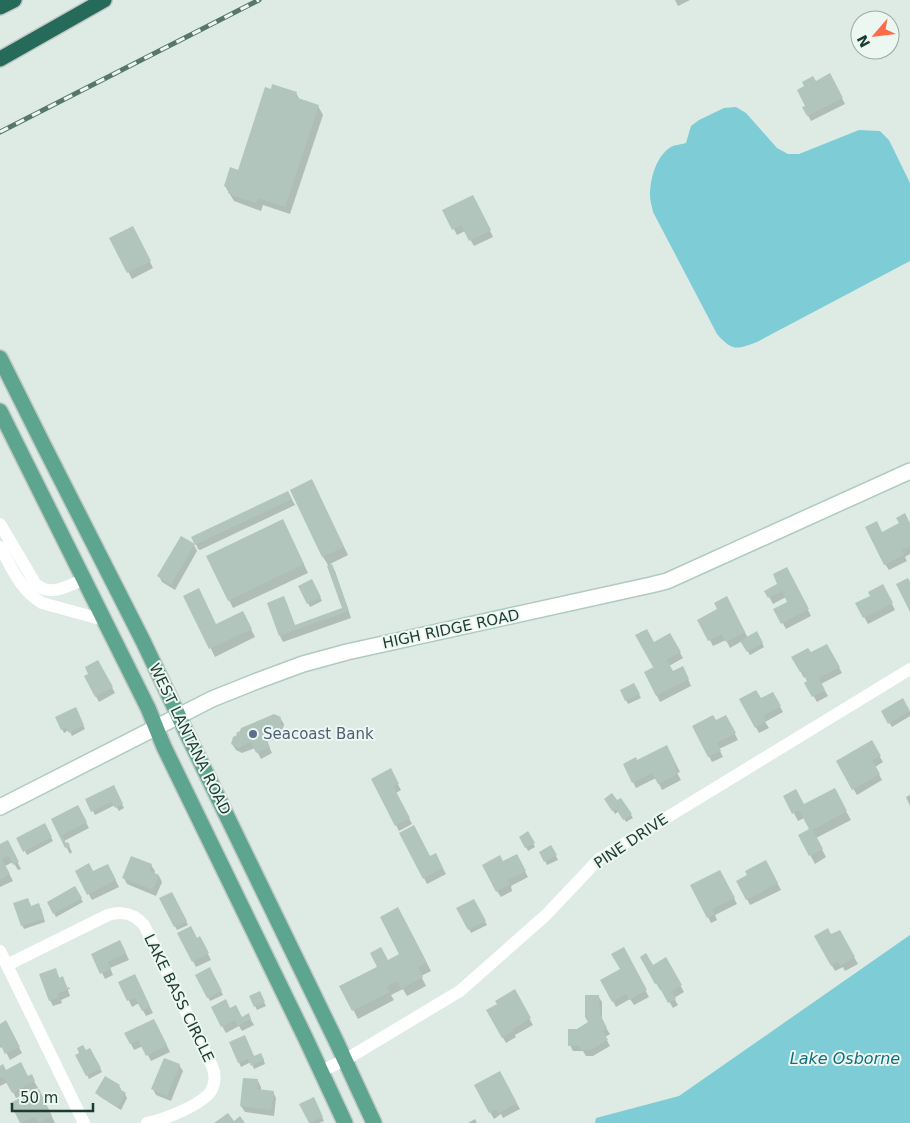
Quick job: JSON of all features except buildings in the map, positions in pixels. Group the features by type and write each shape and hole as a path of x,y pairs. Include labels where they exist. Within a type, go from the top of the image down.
{"highway":[{"path":"0,7 14,0"},
{"path":"0,59 104,0"}],"main road":[{"name":"WEST LANTANA ROAD","path":"0,358 150,656 374,1123"},
{"name":"WEST LANTANA ROAD","path":"0,411 148,708 164,747 345,1123"},
{"path":"84,579 106,567"}],"street":[{"name":"HIGH RIDGE ROAD","path":"0,808 179,716 257,681 303,664 347,652 651,585 910,471"},
{"path":"0,524 34,583 43,590 58,590 84,579"},
{"path":"0,547 21,584 34,599 42,603 104,620"},
{"name":"PINE DRIVE","path":"321,1071 345,1060 460,991 546,915 599,859 910,669"},
{"name":"LAKE BASS CIRCLE","path":"7,964 115,912 132,914 144,925 212,1066 215,1081 208,1096 202,1101 172,1115 147,1123"},
{"path":"0,951 84,1123"}],"water":[{"path":"736,107 746,113 777,148 788,154 799,154 859,130 880,131 889,140 910,183 910,261 757,342 744,347 731,346 717,334 653,212 650,196 651,182 661,156 673,146 686,143 691,126 699,120 724,108"},
{"name":"Lake Osborne","path":"910,935 910,1123 595,1123 596,1118 679,1096"}],"railway":[{"path":"0,132 259,0"}],"place":[{"name":"Seacoast Bank","path":"253,734"}]}
